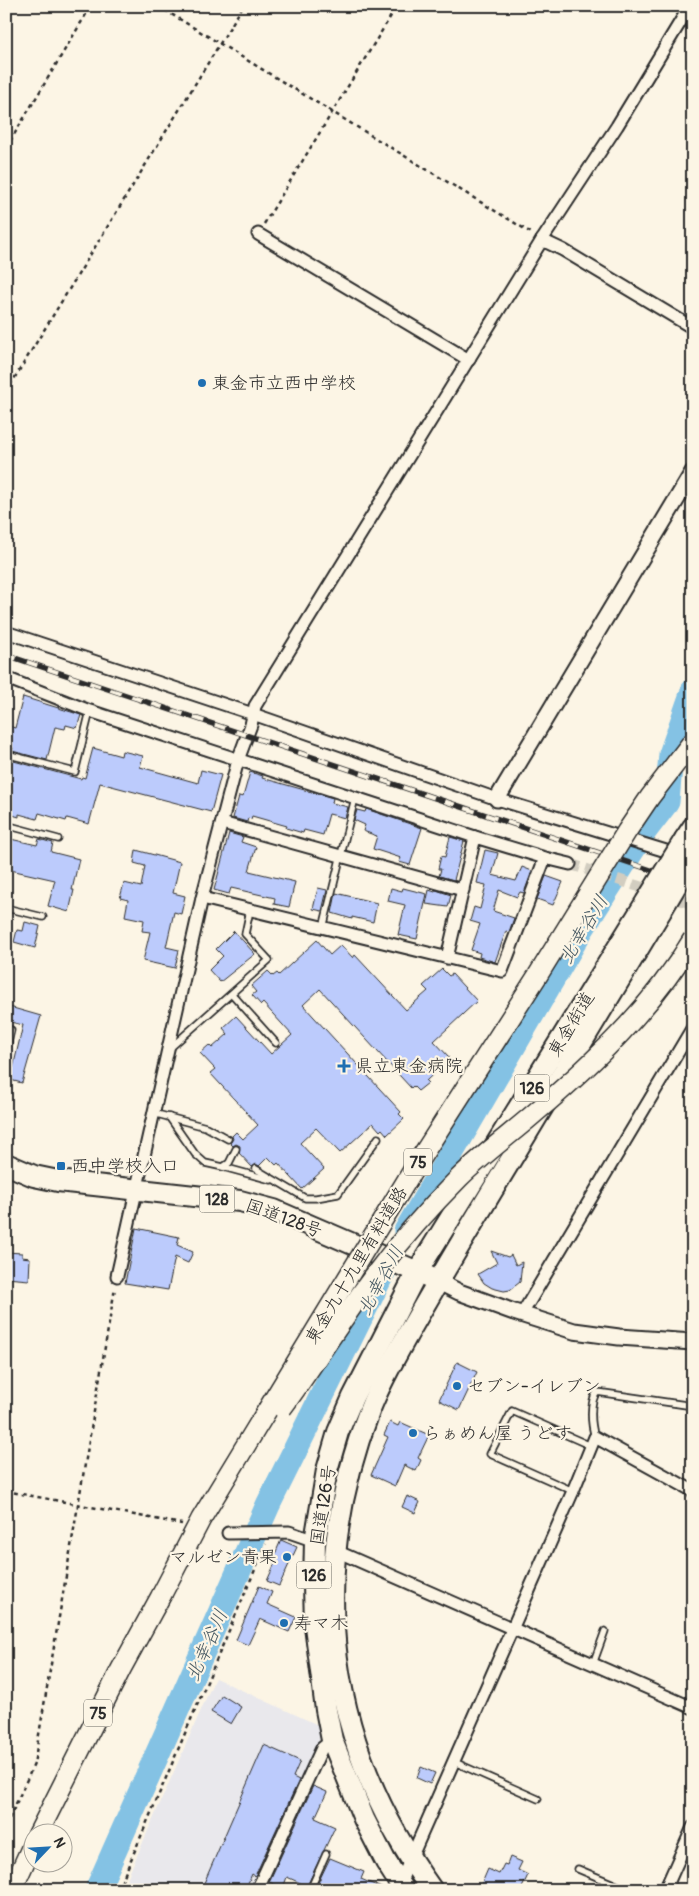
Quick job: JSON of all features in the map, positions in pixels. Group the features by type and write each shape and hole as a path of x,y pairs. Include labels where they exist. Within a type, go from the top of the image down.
{"highway":[{"name":"東金街道","path":"418,1272 691,846"},
{"name":"東金街道","path":"437,1281 653,907"},
{"name":"国道128号","path":"6,1164 34,1176 58,1181 240,1201 274,1210 437,1281"},
{"name":"国道126号","path":"400,1888 364,1819 332,1740 319,1667 315,1626 315,1541 327,1470 338,1432 418,1272"},
{"name":"国道126号","path":"432,1890 410,1860 376,1794 360,1757 341,1686 334,1626 333,1588 334,1550 351,1464 370,1407 437,1281"}],"main road":[{"name":"東金九十九里有料道路","path":"43,1824 120,1669 201,1519 423,1154 538,975 627,831 650,797 693,742"},
{"name":"東金九十九里有料道路","path":"162,1594 342,1320 407,1234 459,1177 486,1152 536,1112 621,1032 671,972 693,939"},
{"path":"12,1890 22,1868"}],"street":[{"path":"117,1276 202,898 238,760 255,706 542,240 617,126 690,6"},
{"path":"258,234 469,360"},
{"path":"542,240 563,250 693,328"},
{"path":"497,799 693,472"},
{"path":"6,632 253,714 497,799 691,846"},
{"path":"6,678 90,711 238,760 545,858 570,864"},
{"path":"222,823 463,890"},
{"path":"447,958 475,836"},
{"path":"202,898 502,971 545,858"},
{"path":"522,1314 693,1027"},
{"path":"437,1281 459,1292 574,1331 619,1337 693,1342"},
{"path":"400,1888 452,1761 573,1491 593,1442 693,1491"},
{"path":"228,1533 271,1534 289,1532 315,1541"},
{"path":"334,1550 693,1708"},
{"path":"262,1888 322,1748 332,1740"},
{"path":"666,1890 689,1848 693,1827"}],"lane":[{"path":"6,754 75,772 90,711"},
{"path":"323,928 355,798"},
{"path":"6,825 58,839"},
{"path":"6,908 43,917"},
{"path":"167,1051 269,960 245,934 250,910"},
{"path":"232,994 276,1043"},
{"path":"6,1028 11,1030 6,1051"},
{"path":"154,1113 206,1127 228,1139"},
{"path":"169,1117 205,1163 278,1181"},
{"path":"256,1169 305,1198 338,1194 378,1138"},
{"path":"222,1167 229,1163 236,1149"},
{"path":"573,1491 490,1454 512,1411 593,1442 593,1397 597,1392 693,1406"},
{"path":"593,1664 606,1631"},
{"path":"452,1761 538,1799"},
{"path":"310,1890 326,1854"},
{"path":"578,1869 628,1890"}],"path":[{"path":"6,148 90,6"},
{"path":"158,6 542,240"},
{"path":"6,392 243,6"},
{"path":"258,234 397,6"},
{"path":"6,382 10,385"},
{"path":"6,1826 34,1764 117,1276"},
{"path":"6,1491 190,1526"},
{"path":"118,1890 271,1534"}],"shaded area":[{"path":"215,1678 318,1725 321,1736 251,1890 139,1890 125,1883"}],"building":[{"path":"23,697 81,715 77,728 66,725 65,729 55,727 47,760 12,751 13,748 6,746 6,725 15,728"},
{"path":"93,748 121,756 122,751 143,756 140,767 198,783 201,770 221,775 211,812 100,783 89,824 67,818 66,821 39,813 37,819 6,813 6,799 10,778 6,777 6,772 10,760 81,779 82,777 85,778"},
{"path":"250,772 263,776 262,778 333,798 332,803 348,807 345,818 329,814 323,835 304,830 303,833 286,828 287,826 252,816 251,819 248,818 247,822 233,818 239,796 243,797"},
{"path":"366,809 422,828 410,865 399,862 401,858 373,849 377,836 363,831 365,825 354,820 357,810 365,812"},
{"path":"229,833 243,837 241,842 256,847 249,871 295,882 289,907 274,904 275,898 231,888 229,894 214,890"},
{"path":"450,837 464,841 454,880 439,876 441,869 438,869 441,856 445,857"},
{"path":"6,838 37,845 39,839 53,843 51,852 79,859 69,912 48,906 55,880 6,869"},
{"path":"136,850 180,862 173,893 185,896 181,914 174,912 166,947 179,950 175,968 143,961 150,932 142,931 144,920 125,916 128,900 120,898 124,883 141,887 145,866 134,863"},
{"path":"485,850 498,853 492,875 516,881 522,867 532,871 524,893 520,892 517,897 499,890 493,911 514,918 509,932 506,931 495,962 479,957 480,953 471,950 480,924 470,921 474,907 480,909 486,885 477,883"},
{"path":"546,876 563,882 553,905 537,899"},
{"path":"318,888 327,890 322,911 313,909"},
{"path":"391,888 402,891 403,888 427,894 417,939 398,935 405,905 388,901"},
{"path":"429,890 435,892 436,890 451,895 448,907 426,904"},
{"path":"336,893 377,903 373,922 352,917 352,919 332,913"},
{"path":"25,922 40,926 35,948 14,942 17,930 23,931"},
{"path":"234,931 255,954 220,982 209,970 223,956 216,949"},
{"path":"317,940 330,955 341,945 353,958 355,955 406,1010 428,991 423,986 442,969 449,976 452,974 477,1001 434,1041 449,1057 426,1081 428,1083 418,1091 413,1086 411,1088 320,989 303,1005 401,1112 399,1114 404,1119 387,1135 382,1129 380,1131 373,1123 340,1153 316,1128 300,1143 324,1169 302,1189 278,1163 276,1165 268,1157 259,1166 256,1164 252,1167 239,1153 240,1146 236,1144 233,1146 230,1143 233,1139 232,1136 236,1132 243,1139 258,1125 210,1073 215,1069 200,1053 209,1045 212,1048 228,1034 223,1028 236,1016 271,1054 292,1035 263,1003 261,1005 252,995 256,992 251,986 268,971 273,976 277,973 279,975"},
{"path":"6,1006 41,1016 22,1083 6,1079 6,1066 13,1068 23,1025 6,1021"},
{"path":"136,1228 179,1237 177,1245 193,1252 188,1263 175,1257 168,1290 125,1283"},
{"path":"491,1251 508,1257 511,1255 516,1265 522,1262 520,1282 510,1290 504,1291 492,1288 484,1283 478,1274 497,1263"},
{"path":"6,1252 22,1253 22,1257 30,1258 29,1280 6,1278"},
{"path":"457,1362 477,1372 459,1410 439,1400"},
{"path":"390,1422 398,1426 400,1422 429,1435 418,1458 421,1460 416,1471 404,1465 395,1486 371,1475 388,1437 384,1435"},
{"path":"407,1496 420,1502 415,1513 402,1507"},
{"path":"281,1540 297,1547 279,1586 267,1581 275,1563 272,1561"},
{"path":"259,1586 272,1592 267,1604 296,1617 289,1632 260,1619 248,1645 236,1640"},
{"path":"222,1695 241,1707 231,1724 211,1712"},
{"path":"264,1745 300,1761 293,1777 299,1780 255,1876 252,1874 245,1890 201,1890"},
{"path":"421,1767 435,1773 430,1784 417,1778"},
{"path":"313,1786 327,1792 315,1818 335,1827 307,1886 287,1877 283,1888 269,1882"},
{"path":"510,1857 522,1862 518,1870 528,1875 521,1890 479,1890 488,1869 499,1874 504,1864 507,1865"},
{"path":"330,1858 364,1872 361,1879 386,1890 315,1889"}],"waterway":[{"name":"北幸谷川","path":"406,1231 580,932 644,832 667,802 671,754 693,691"},
{"name":"北幸谷川","path":"97,1890 268,1505 385,1268"}],"tunnel":[{"path":"570,864 693,904"}],"railway":[{"path":"6,655 693,884"}],"place":[{"name":"東金市立西中学校","path":"202,383"},
{"name":"県立東金病院","path":"344,1066"},
{"name":"西中学校入口","path":"61,1166"},
{"name":"セブン-イレブン","path":"457,1386"},
{"name":"らぁめん屋 うどす","path":"413,1433"},
{"name":"マルゼン青果","path":"287,1557"},
{"name":"寿マ木","path":"284,1623"}]}
